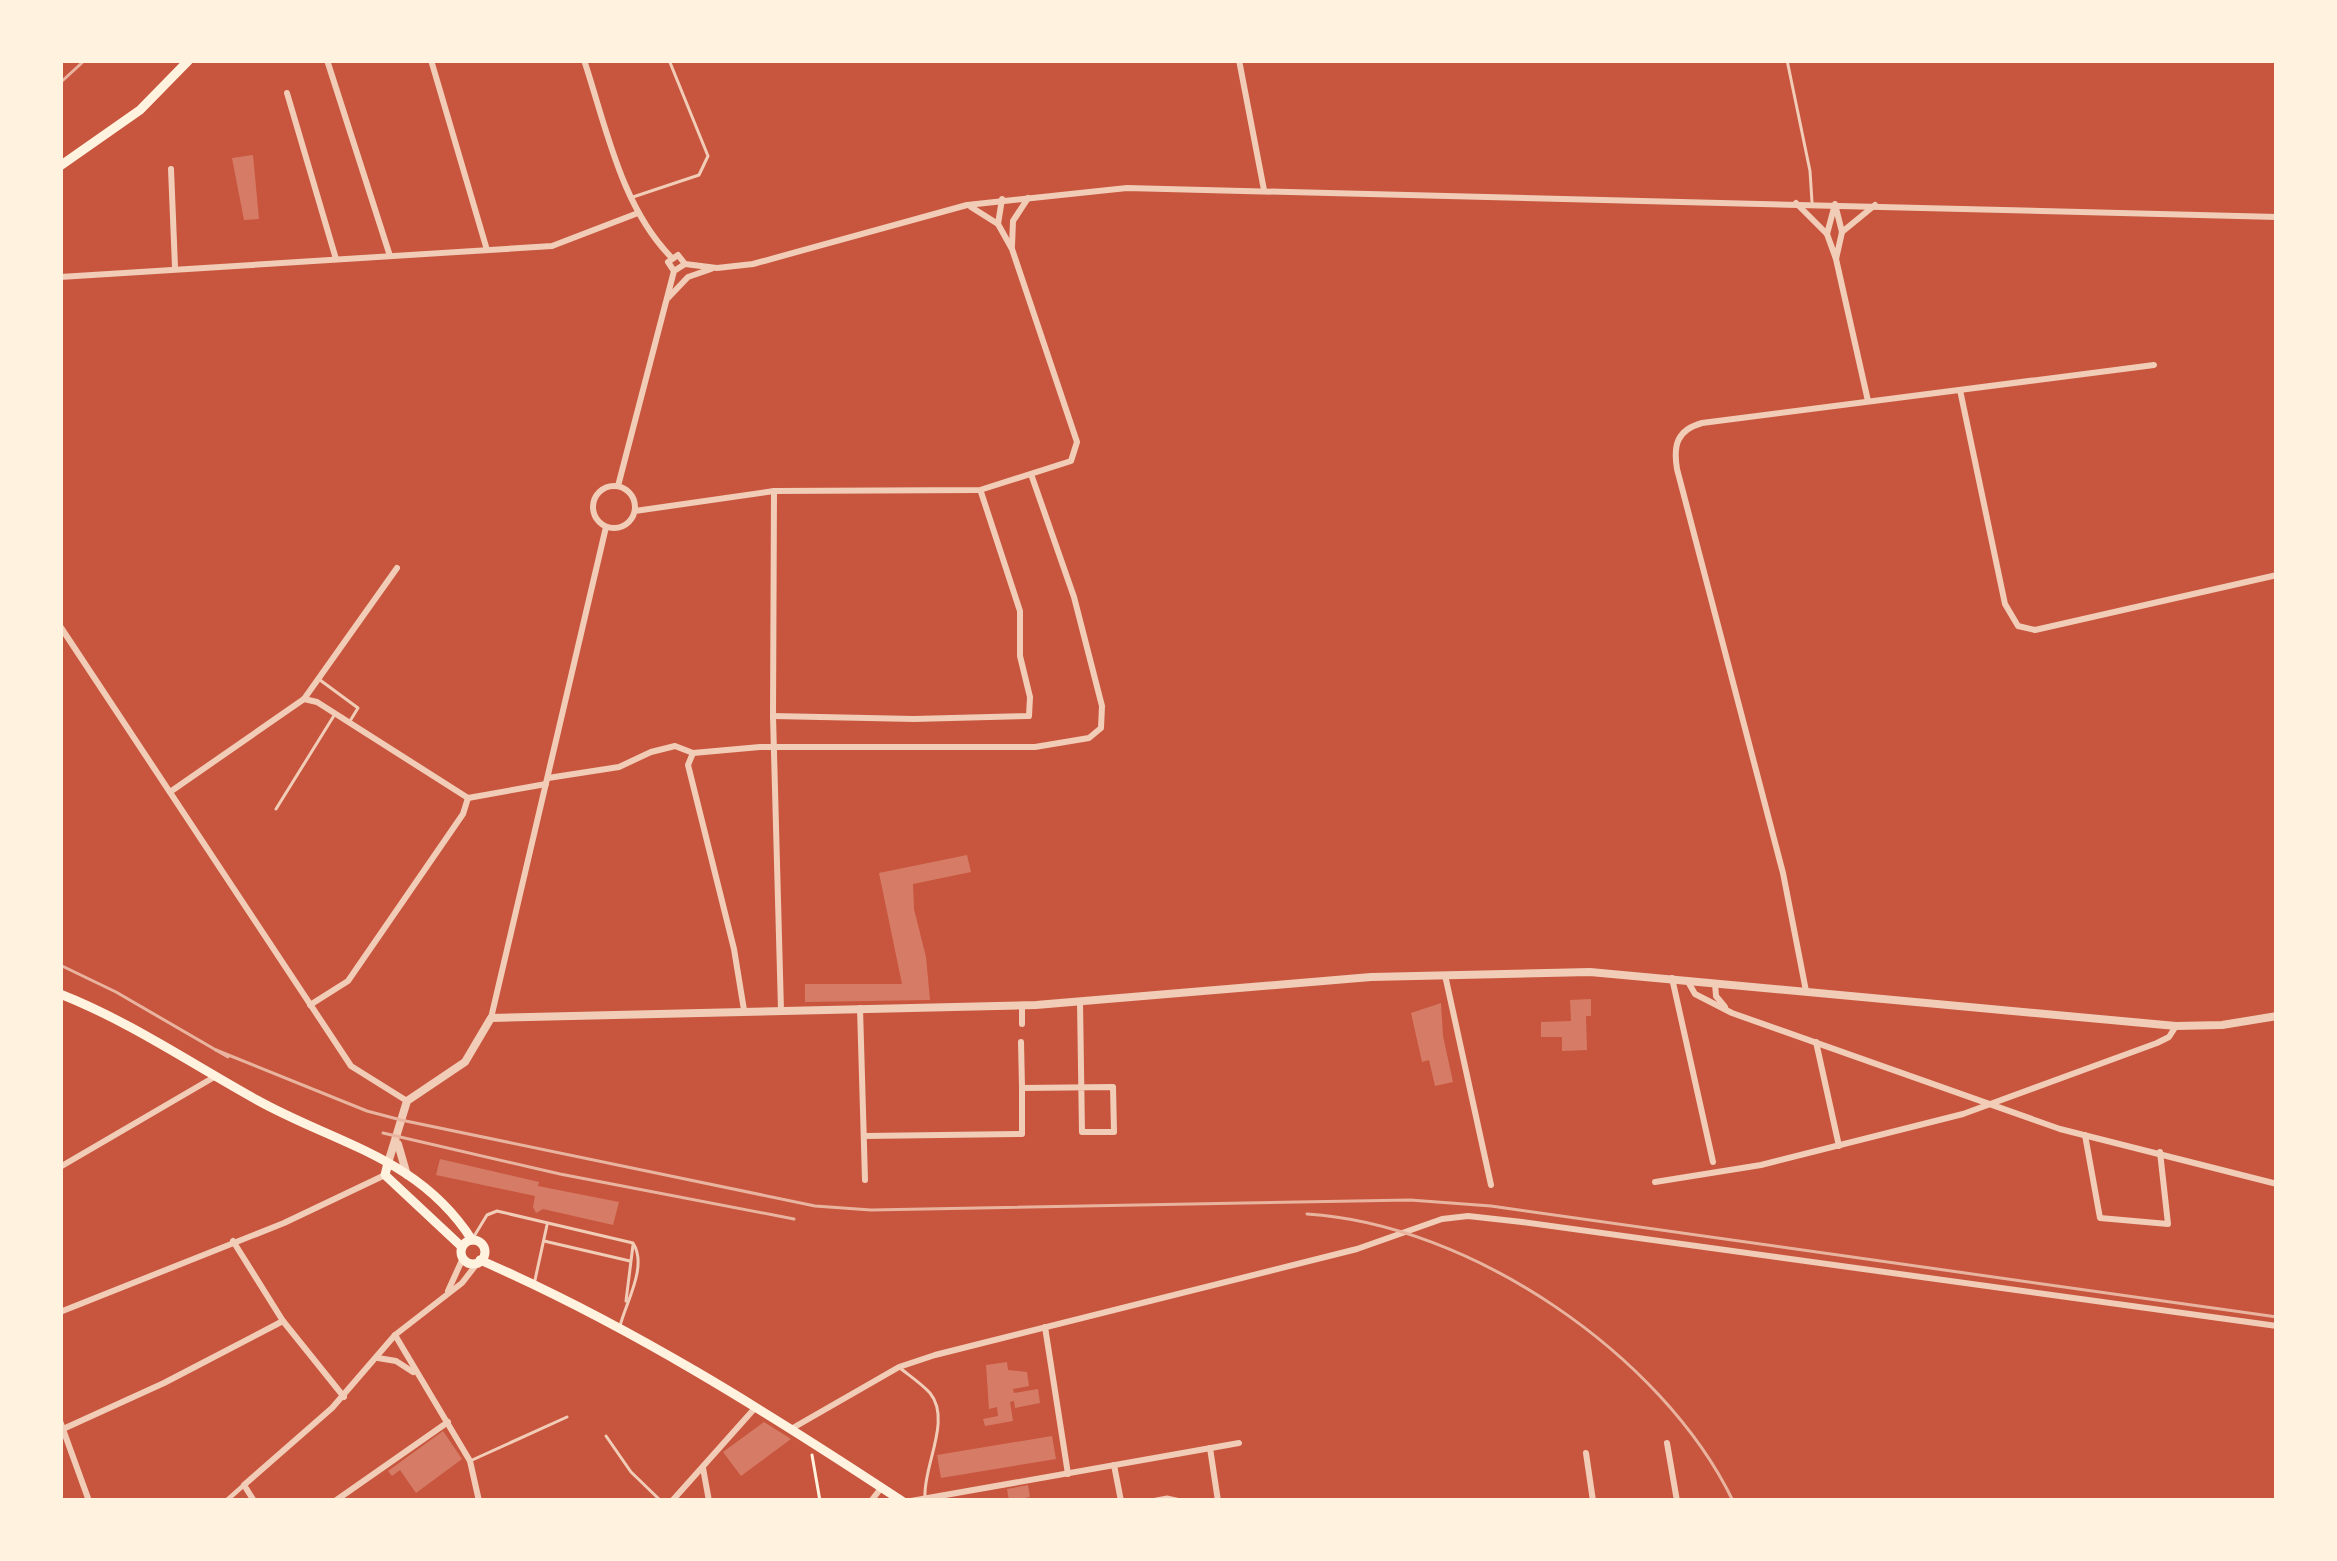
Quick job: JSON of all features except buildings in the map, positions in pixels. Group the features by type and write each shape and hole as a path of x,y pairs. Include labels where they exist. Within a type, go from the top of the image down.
{"main road":[{"path":"60,166 140,110 189,60"},
{"path":"60,994 299,1121 371,1150 466,1248 620,1328 882,1487 915,1500"},
{"path":"387,1169 407,1174 459,1220 468,1262 481,1257"}],"street":[{"path":"327,60 390,256"},
{"path":"430,60 487,250"},
{"path":"584,60 638,213 671,257"},
{"path":"1239,60 1264,190"},
{"path":"287,93 336,259"},
{"path":"171,169 176,267"},
{"path":"666,300 688,278 717,268 753,264 967,205 1030,195 1147,187 2277,217"},
{"path":"1013,221 1030,195"},
{"path":"1002,199 1013,221 1012,249"},
{"path":"998,224 1002,199"},
{"path":"1796,203 1827,234 1868,401"},
{"path":"1827,234 1835,204"},
{"path":"1835,204 1841,232 1836,259"},
{"path":"635,511 633,498 618,486 605,488 592,502 594,516 606,527 622,527 635,511 774,491 980,490 1072,461 1077,442 1012,249 998,224 967,205"},
{"path":"1841,232 1875,205"},
{"path":"60,277 570,242 638,213"},
{"path":"671,257 681,256 685,264"},
{"path":"671,257 668,264 674,271"},
{"path":"618,486 674,271 685,264 717,268"},
{"path":"1806,991 1783,873 1677,469 1676,445 1688,427 1702,423 2154,365"},
{"path":"1960,390 2005,604 2018,626 2035,630 2277,575"},
{"path":"304,699 335,713 468,798 620,767 675,746 693,753 760,747 1035,747 1089,738 1101,728 1103,716 1085,638 1031,474"},
{"path":"773,716 1029,716 1030,697 1020,656 1021,611 980,490"},
{"path":"774,491 773,716 781,1010"},
{"path":"60,1312 284,1223 387,1169 407,1101 465,1062 491,1018 606,527"},
{"path":"170,792 304,699 397,568"},
{"path":"60,626 358,1073 407,1101"},
{"path":"693,753 688,765 734,950 744,1010"},
{"path":"310,1005 348,981 463,814 468,798"},
{"path":"491,1018 1022,1005 1371,977 1590,972 2176,1026 2277,1016"},
{"path":"1445,975 1491,1185"},
{"path":"1672,979 1713,1162"},
{"path":"1687,980 1695,994 1727,1010 1993,1105 2085,1135 2277,1184"},
{"path":"1715,982 1716,996 1727,1010"},
{"path":"1022,1088 1081,1086 1113,1087 1114,1132 1082,1132 1081,1086 1080,1002"},
{"path":"1022,1005 1022,1024"},
{"path":"860,1008 866,1180"},
{"path":"1655,1182 1761,1165 1993,1105 2169,1037 2176,1026"},
{"path":"864,1136 1022,1134 1022,1042"},
{"path":"1816,1042 1839,1146"},
{"path":"60,1167 216,1076"},
{"path":"2085,1135 2100,1218 2168,1224 2161,1152"},
{"path":"398,1137 407,1174"},
{"path":"790,1429 899,1367 1357,1249 1442,1219 1468,1216 2277,1326"},
{"path":"233,1241 284,1321 344,1397"},
{"path":"446,1294 466,1248"},
{"path":"226,1501 344,1397 395,1335 446,1294 481,1257"},
{"path":"89,1501 61,1425 164,1383 284,1321"},
{"path":"1045,1327 1068,1474"},
{"path":"395,1335 470,1461 479,1501"},
{"path":"378,1358 405,1365 419,1379"},
{"path":"672,1501 755,1408"},
{"path":"335,1501 448,1422"},
{"path":"915,1500 1239,1443"},
{"path":"1667,1443 1678,1501"},
{"path":"1210,1448 1218,1501"},
{"path":"1586,1453 1594,1501"},
{"path":"1114,1465 1121,1501"},
{"path":"703,1468 710,1501"},
{"path":"244,1485 254,1501"},
{"path":"871,1501 882,1487"}],"lane":[{"path":"632,198 705,169 708,156 669,60"},
{"path":"1787,60 1813,204"},
{"path":"316,678 358,707 349,722"},
{"path":"276,808 335,713"},
{"path":"466,1248 487,1215 497,1211 633,1244 639,1262 620,1328"},
{"path":"532,1280 547,1223"},
{"path":"544,1241 629,1261"},
{"path":"626,1302 633,1244"},
{"path":"899,1367 936,1404 938,1422 915,1500"},
{"path":"470,1461 567,1417"},
{"path":"606,1436 623,1462 661,1501"},
{"path":"1146,1501 1167,1497 1185,1501"}],"path":[{"path":"810,1440 820,1501"}],"railway":[{"path":"60,83 85,60"},
{"path":"60,965 228,1057"},
{"path":"216,1050 367,1111 401,1120 815,1206 871,1210 1410,1200 1491,1206 2277,1317"},
{"path":"383,1133 560,1174 794,1219"},
{"path":"1307,1214 1369,1223 1432,1242 1495,1270 1555,1306 1610,1348 1659,1396 1701,1447 1733,1501"}]}
